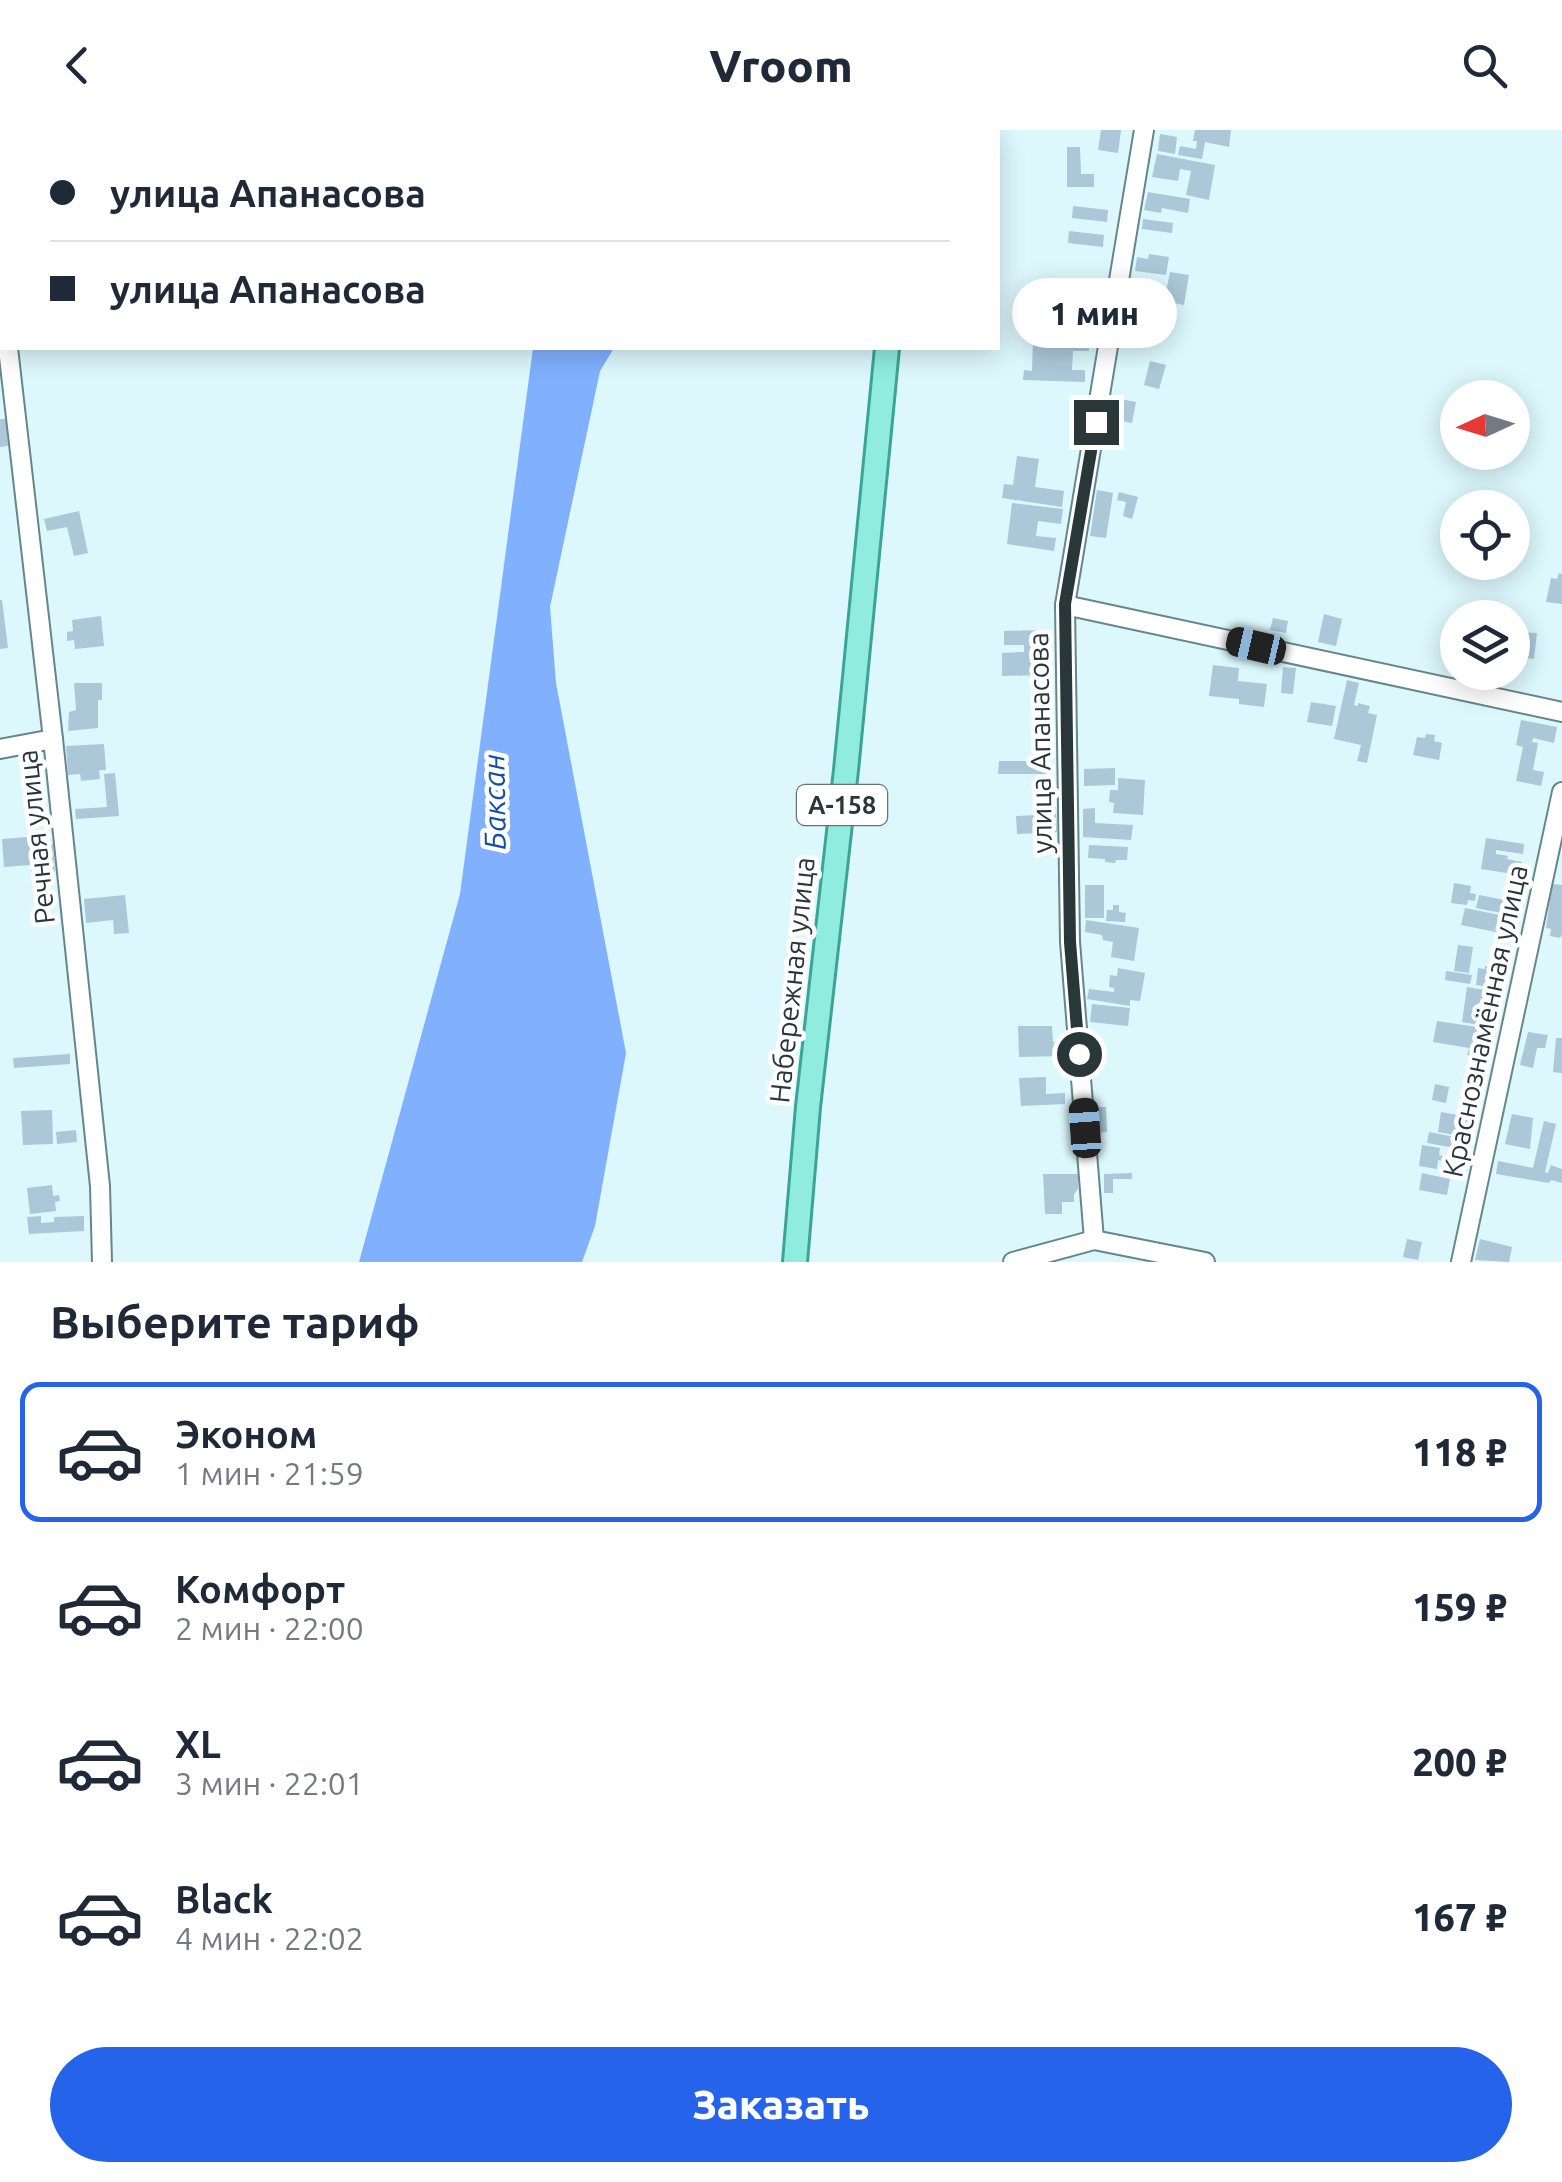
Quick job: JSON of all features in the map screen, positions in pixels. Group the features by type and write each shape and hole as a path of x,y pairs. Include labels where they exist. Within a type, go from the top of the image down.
{"main road":[{"name":"Набережная улица","path":"794,1262 887,350"}],"street":[{"name":"улица Апанасова","path":"1094,1240 1070,942 1065,604 1144,130"},
{"name":"Речная улица","path":"8,350 54,739 100,1186 102,1262"},
{"path":"1065,604 1562,712"},
{"path":"0,749 54,739"},
{"name":"Краснознамённая улица","path":"1461,1262 1562,792"},
{"path":"1014,1262 1094,1240 1205,1262"}],"water":[{"name":"Баксан","path":"533,350 613,350 600,371 550,607 556,683 626,1053 595,1226 582,1262 359,1262 460,894"}],"building":[{"path":"1101,130 1121,130 1118,153 1098,150"},
{"path":"1195,130 1231,130 1229,147 1205,142 1202,159 1178,155 1180,146 1196,149"},
{"path":"1160,134 1177,137 1175,154 1158,151"},
{"path":"1067,147 1080,147 1081,174 1094,174 1094,187 1067,187"},
{"path":"1157,154 1215,165 1209,200 1186,195 1191,171 1180,169 1178,181 1152,177"},
{"path":"1148,192 1190,199 1188,213 1162,208 1161,213 1144,210"},
{"path":"1073,206 1108,210 1107,222 1072,218"},
{"path":"1143,219 1173,223 1172,233 1142,229"},
{"path":"1069,231 1104,235 1103,247 1068,243"},
{"path":"1149,254 1169,257 1166,275 1135,271 1137,257 1148,259"},
{"path":"1170,272 1189,275 1184,305 1164,301"},
{"path":"1078,279 1094,281 1090,305 1061,299 1063,290 1076,292"},
{"path":"1126,327 1154,332 1151,346 1123,340"},
{"path":"1033,340 1089,341 1089,351 1073,351 1072,370 1085,370 1085,382 1023,380 1024,370 1032,371"},
{"path":"1150,361 1166,365 1159,389 1144,385"},
{"path":"1115,398 1136,402 1132,423 1111,419"},
{"path":"0,419 6,419 8,446 0,447"},
{"path":"1017,456 1039,459 1035,487 1064,491 1062,507 1002,498 1004,484 1013,485"},
{"path":"1097,490 1113,493 1106,538 1090,536"},
{"path":"1119,492 1138,497 1132,519 1123,516 1126,502 1117,500"},
{"path":"1012,503 1063,509 1061,524 1038,521 1036,536 1056,538 1054,551 1007,544"},
{"path":"79,511 88,553 74,556 67,527 47,531 44,519"},
{"path":"1559,573 1562,604 1546,602 1551,578 1557,579"},
{"path":"0,600 8,648 0,649"},
{"path":"1324,614 1342,619 1336,646 1318,642"},
{"path":"101,616 104,646 75,649 74,640 67,641 67,632 73,631 72,620"},
{"path":"1273,618 1288,621 1286,633 1270,630"},
{"path":"1040,630 1041,675 1002,676 1002,653 1024,652 1024,645 1004,645 1004,631"},
{"path":"1530,633 1537,633 1534,659 1530,659"},
{"path":"1213,665 1239,668 1238,681 1267,684 1264,707 1209,696"},
{"path":"1283,667 1296,668 1293,694 1281,693"},
{"path":"1347,680 1359,683 1354,705 1370,706 1368,713 1377,715 1367,763 1357,761 1361,745 1334,739"},
{"path":"74,683 102,683 98,728 68,731 69,712 76,710"},
{"path":"1311,702 1336,706 1332,726 1307,722"},
{"path":"1521,720 1557,727 1554,743 1533,738 1532,742 1538,743 1533,770 1544,772 1541,786 1516,781 1523,747 1516,745"},
{"path":"1426,734 1435,735 1434,741 1442,743 1439,760 1413,755 1417,737 1425,738"},
{"path":"104,744 106,770 99,770 100,779 81,781 80,774 68,775 66,746"},
{"path":"999,761 1049,761 1049,774 998,774"},
{"path":"1115,768 1115,785 1084,786 1084,769"},
{"path":"115,773 119,816 76,819 75,809 107,807 104,774"},
{"path":"1118,778 1145,780 1143,815 1113,813 1110,790 1118,790"},
{"path":"1039,807 1056,807 1057,832 1017,834 1016,816 1039,815"},
{"path":"1095,808 1095,823 1133,825 1131,840 1083,837 1083,809"},
{"path":"28,837 36,856 29,857 30,865 4,867 2,839"},
{"path":"1486,838 1524,844 1523,854 1496,850 1496,854 1522,862 1520,875 1481,869"},
{"path":"53,844 55,872 32,874 30,865 47,864 45,845"},
{"path":"1089,845 1128,847 1127,860 1115,863 1088,858"},
{"path":"1454,883 1471,886 1475,901 1468,900 1467,905 1451,903"},
{"path":"1552,884 1562,885 1560,938 1550,936 1551,929 1546,928"},
{"path":"1085,885 1104,885 1104,918 1085,918"},
{"path":"125,895 129,933 114,934 113,920 86,923 84,899"},
{"path":"1479,895 1515,902 1512,915 1476,908"},
{"path":"1113,905 1119,905 1119,912 1126,913 1125,922 1106,921 1107,910 1113,910"},
{"path":"1465,908 1515,918 1511,935 1461,925"},
{"path":"1086,920 1139,928 1134,961 1111,957 1113,942 1085,932"},
{"path":"1458,945 1473,947 1469,973 1454,971"},
{"path":"1485,966 1501,972 1499,988 1476,985 1478,968"},
{"path":"1118,968 1145,973 1140,1001 1130,1000 1130,1006 1087,999 1089,989 1114,992 1109,987 1110,975 1117,976"},
{"path":"1446,971 1472,975 1470,984 1445,980"},
{"path":"1467,987 1502,993 1499,1007 1478,1003 1476,1012 1495,1015 1493,1027 1462,1022"},
{"path":"1092,1004 1130,1008 1128,1026 1090,1022"},
{"path":"1437,1021 1490,1029 1485,1058 1467,1055 1469,1048 1433,1042"},
{"path":"1018,1026 1052,1026 1053,1042 1062,1041 1062,1056 1019,1057"},
{"path":"1528,1032 1548,1035 1545,1048 1537,1048 1533,1068 1520,1065"},
{"path":"1556,1038 1562,1038 1562,1073 1553,1072"},
{"path":"70,1054 70,1064 14,1068 13,1058"},
{"path":"1470,1062 1484,1065 1478,1095 1463,1092"},
{"path":"1046,1077 1046,1094 1065,1093 1065,1104 1021,1106 1019,1078"},
{"path":"1435,1084 1449,1087 1446,1103 1432,1100"},
{"path":"1095,1107 1106,1107 1107,1132 1096,1133"},
{"path":"52,1110 53,1144 23,1145 21,1111"},
{"path":"1441,1112 1474,1118 1470,1138 1438,1132"},
{"path":"1512,1114 1533,1118 1530,1149 1505,1144"},
{"path":"1544,1121 1556,1124 1545,1172 1551,1165 1562,1169 1562,1183 1496,1174 1498,1161 1533,1168"},
{"path":"76,1130 77,1142 57,1144 56,1132"},
{"path":"1429,1132 1470,1140 1464,1172 1451,1170 1455,1148 1427,1143"},
{"path":"1422,1145 1440,1148 1439,1155 1443,1156 1437,1169 1419,1166"},
{"path":"1132,1173 1132,1179 1113,1179 1113,1193 1104,1193 1104,1174"},
{"path":"1422,1173 1450,1179 1447,1195 1419,1190"},
{"path":"1043,1174 1078,1174 1074,1202 1062,1202 1062,1214 1045,1214"},
{"path":"52,1185 53,1196 59,1195 60,1201 55,1202 56,1211 30,1214 27,1188"},
{"path":"41,1216 41,1223 54,1222 54,1217 84,1216 84,1231 29,1234 27,1217"},
{"path":"1407,1239 1422,1242 1418,1260 1403,1257"},
{"path":"1480,1239 1512,1247 1509,1262 1475,1260"}],"route":[{"path":"1079,1054 1070,942 1065,604 1096,422"}]}
